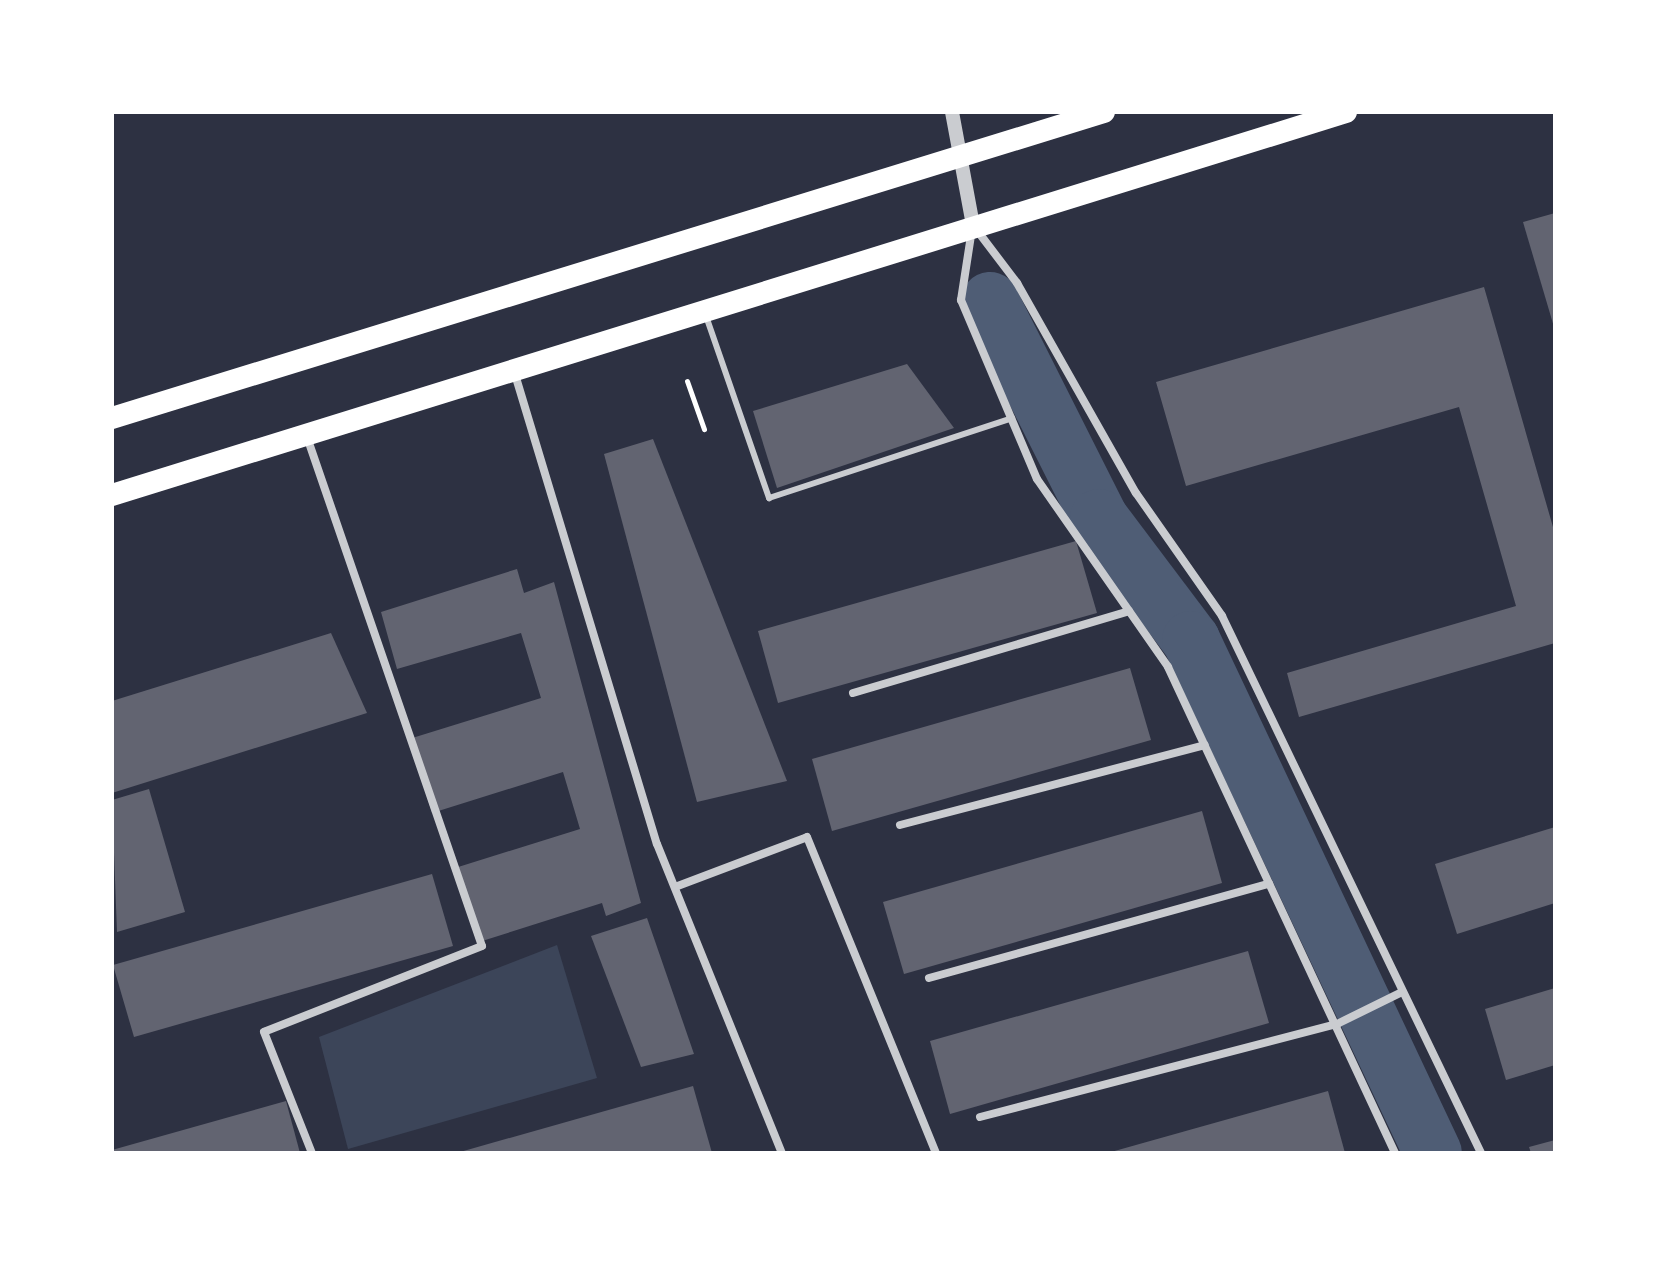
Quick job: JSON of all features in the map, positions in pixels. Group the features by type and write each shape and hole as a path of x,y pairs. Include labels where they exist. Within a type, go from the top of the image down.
{"highway":[{"path":"112,418 1104,112"},
{"path":"112,495 513,366 1346,112"}],"street":[{"path":"952,112 973,225 961,300 1037,479 1168,667 1395,1153"},
{"path":"973,225 1017,283 1128,480 1222,616 1481,1153"},
{"path":"513,366 675,887 782,1153"},
{"path":"306,434 482,946 264,1032 312,1153"},
{"path":"853,693 1129,611"},
{"path":"900,825 1205,745"},
{"path":"675,887 807,837 936,1153"},
{"path":"929,978 1269,884"},
{"path":"980,1117 1336,1024 1401,992"}],"lane":[{"path":"703,309 769,498 1013,418"}],"path":[{"path":"687,381 704,429"}],"shaded area":[{"path":"557,945 597,1078 348,1149 319,1037"}],"building":[{"path":"1555,213 1555,327 1554,327 1523,222"},
{"path":"1484,287 1555,534 1555,643 1299,717 1287,673 1516,606 1459,407 1186,486 1156,382"},
{"path":"907,364 954,428 777,488 753,411"},
{"path":"653,439 787,781 697,802 604,454"},
{"path":"1076,541 1097,613 778,703 758,631"},
{"path":"517,569 524,593 554,582 641,903 606,916 602,903 479,942 455,868 580,829 563,772 432,813 409,739 541,698 521,633 397,669 381,612"},
{"path":"331,633 367,713 112,793 112,701"},
{"path":"1130,668 1151,740 832,831 812,759"},
{"path":"149,789 185,912 117,932 112,800"},
{"path":"1202,811 1222,883 904,974 883,902"},
{"path":"1555,827 1555,903 1457,934 1435,864"},
{"path":"432,874 453,946 134,1037 113,965"},
{"path":"647,918 694,1054 641,1067 591,936"},
{"path":"1248,951 1269,1023 950,1114 930,1041"},
{"path":"1555,988 1555,1065 1506,1080 1485,1009"},
{"path":"693,1086 712,1153 460,1153 460,1152"},
{"path":"1328,1091 1345,1153 1111,1153 1111,1152"},
{"path":"286,1101 300,1153 112,1153 112,1150"},
{"path":"1555,1140 1555,1153 1531,1153 1529,1147"}],"waterway":[{"path":"990,301 1099,518 1191,640 1433,1153"}]}
